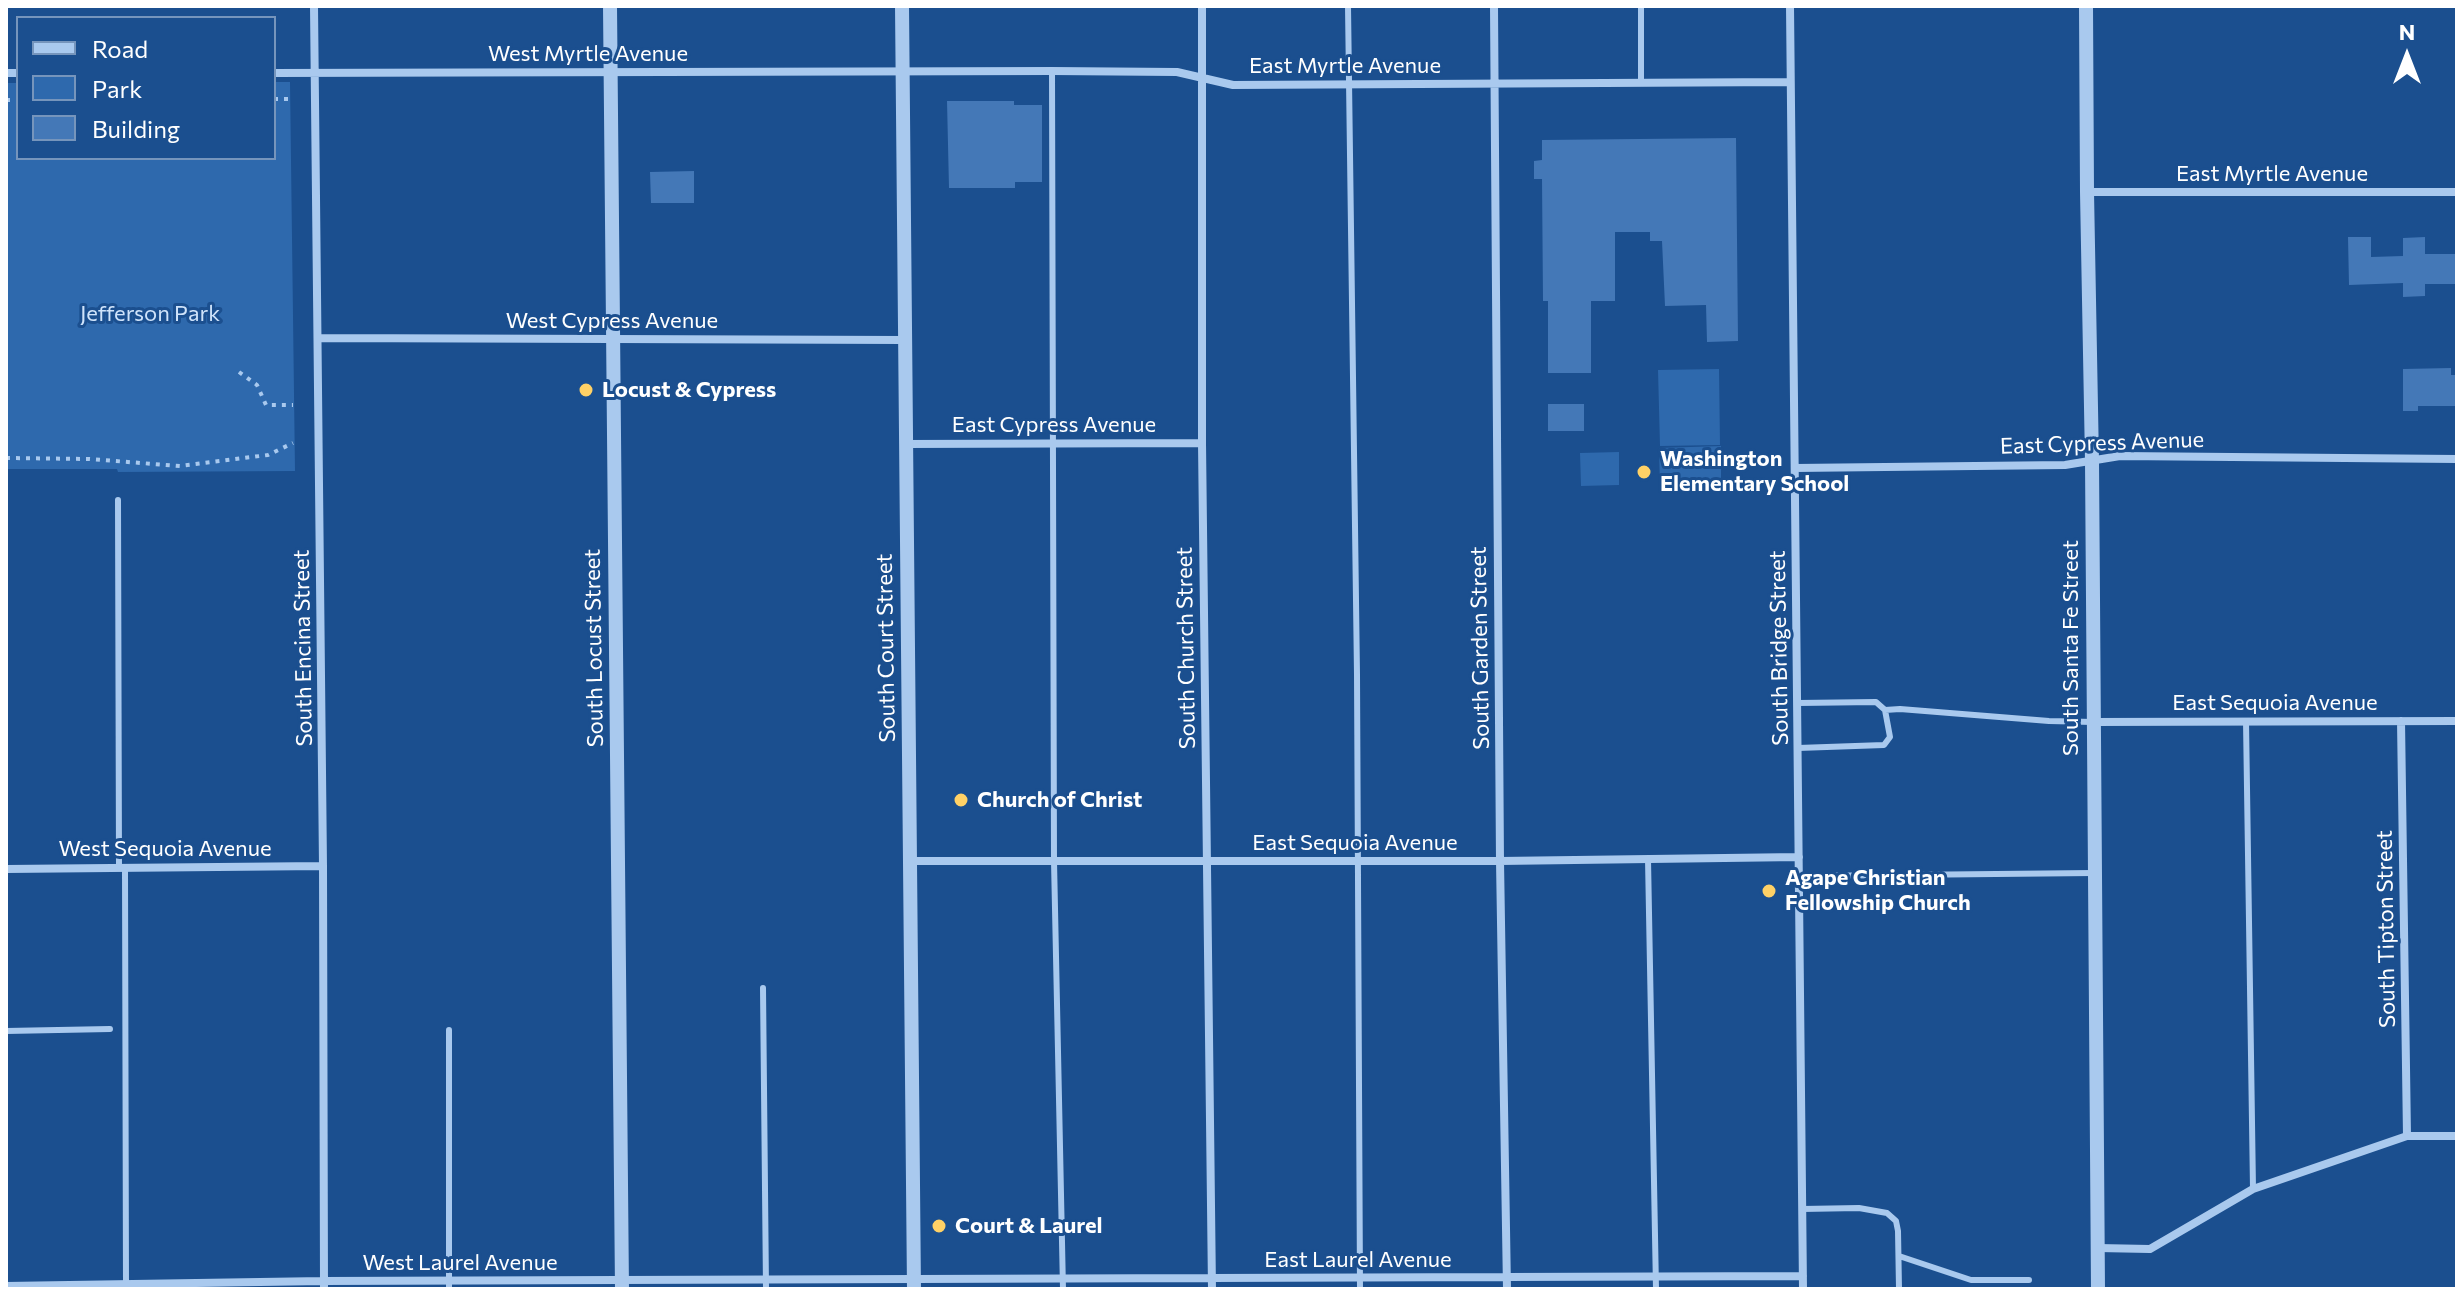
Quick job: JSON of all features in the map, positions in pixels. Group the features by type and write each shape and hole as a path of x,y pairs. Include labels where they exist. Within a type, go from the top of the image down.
{"street":[{"name":"South Encina Street","path":"314,6 319,338 324,1285"},
{"name":"South Locust Street","path":"610,6 622,1285"},
{"name":"South Court Street","path":"902,6 914,1284"},
{"name":"South Church Street","path":"1202,6 1202,443 1212,1284"},
{"name":"South Garden Street","path":"1494,6 1500,861 1507,1289"},
{"name":"South Bridge Street","path":"1790,6 1803,1289"},
{"name":"South Santa Fe Street","path":"2086,6 2098,1289"},
{"name":"West Myrtle Avenue","path":"276,73 903,70"},
{"name":"East Myrtle Avenue","path":"903,70 1177,72 1233,85 1790,82"},
{"name":"East Myrtle Avenue","path":"2087,192 2457,192"},
{"name":"West Cypress Avenue","path":"319,338 904,340"},
{"name":"East Cypress Avenue","path":"906,444 1202,443"},
{"name":"East Cypress Avenue","path":"1795,468 2065,465 2120,456 2457,459"},
{"name":"South Tipton Street","path":"2401,721 2407,1136"},
{"name":"East Sequoia Avenue","path":"2093,722 2457,721"},
{"name":"East Sequoia Avenue","path":"910,861 1500,861 1799,857"},
{"name":"West Sequoia Avenue","path":"6,869 323,866"},
{"path":"2098,1248 2150,1249 2253,1189 2407,1136 2457,1136"},
{"name":"East Laurel Avenue","path":"914,1284 1063,1278 1212,1284 1360,1277 1803,1276"},
{"name":"West Laurel Avenue","path":"6,1286 914,1284"}],"lane":[{"path":"1348,6 1357,674 1360,1289"},
{"path":"1641,6 1641,82"},
{"path":"1052,71 1054,861 1063,1289"},
{"path":"118,500 126,1287"},
{"path":"1798,703 1876,702 1885,710 1890,737 1884,745 1798,748"},
{"path":"1885,710 2093,722"},
{"path":"2246,721 2253,1189"},
{"path":"1648,859 1656,1289"},
{"path":"1800,876 2094,873"},
{"path":"763,988 766,1285"},
{"path":"6,1031 110,1029"},
{"path":"449,1030 449,1285"},
{"path":"1802,1209 1859,1208 1887,1213 1896,1221 1899,1289"},
{"path":"1899,1256 1971,1280 2029,1280"}],"path":[{"path":"276,99 289,99"},
{"path":"239,372 257,385 266,405 293,405"},
{"path":"6,458 89,459 180,466 268,455 293,443"}],"green space":[{"name":"Jefferson Park","path":"276,82 290,82 295,471 6,469 6,83 16,83 16,160 276,160"},
{"path":"1719,369 1720,445 1660,446 1658,370"},
{"path":"1721,446 1721,485 1660,486 1659,448"},
{"path":"1619,452 1619,485 1581,486 1580,453"}],"building":[{"path":"947,101 1014,101 1014,105 1042,105 1042,182 1015,182 1015,188 949,188"},
{"path":"1736,138 1738,341 1707,342 1706,305 1665,306 1662,241 1650,241 1650,232 1615,232 1615,301 1591,301 1591,373 1548,373 1548,301 1543,301 1542,179 1534,179 1534,161 1542,160 1542,140"},
{"path":"694,171 694,203 651,203 650,172"},
{"path":"2348,237 2371,237 2371,257 2403,256 2403,238 2425,237 2425,254 2457,254 2457,284 2425,284 2425,296 2403,297 2403,283 2349,285"},
{"path":"2451,368 2451,375 2457,375 2457,406 2418,406 2418,411 2403,411 2403,369"},
{"path":"1548,404 1584,404 1584,431 1548,431"}],"place":[{"name":"Locust & Cypress","path":"586,390"},
{"name":"Washington Elementary School","path":"1644,472"},
{"name":"Church of Christ","path":"961,800"},
{"name":"Agape Christian Fellowship Church","path":"1769,891"},
{"name":"Court & Laurel","path":"939,1226"}]}
